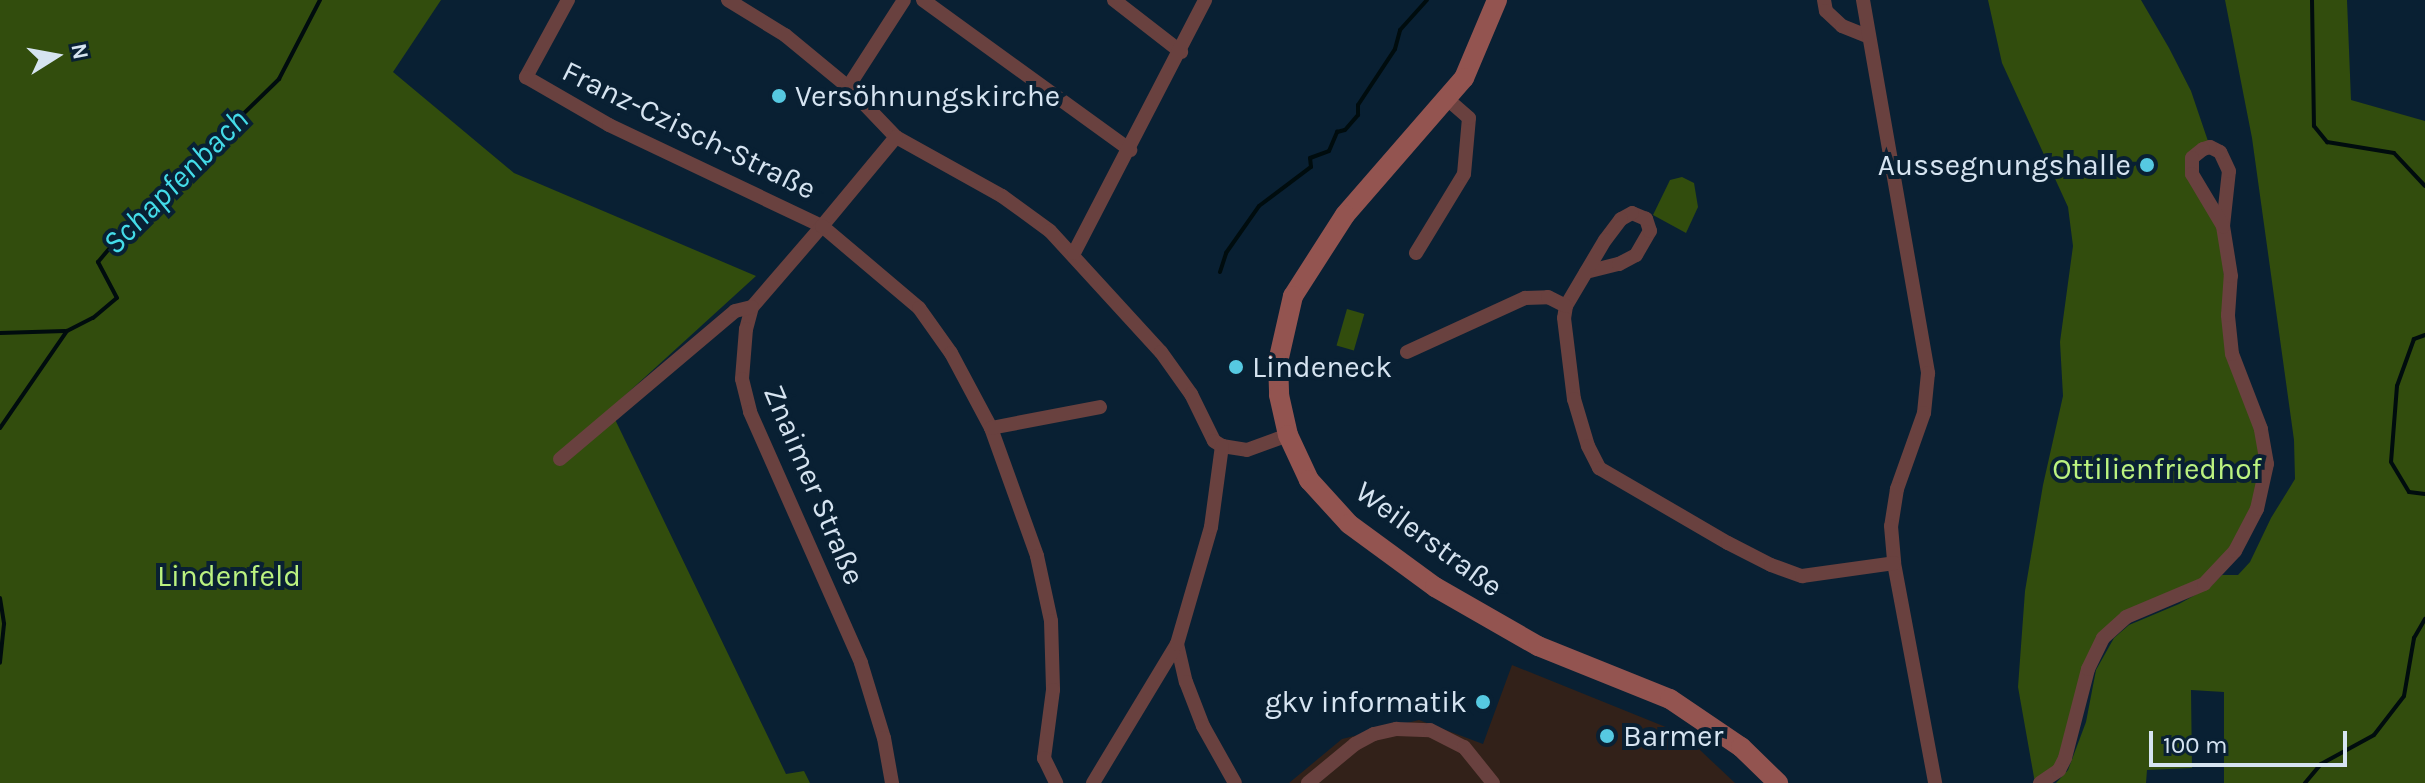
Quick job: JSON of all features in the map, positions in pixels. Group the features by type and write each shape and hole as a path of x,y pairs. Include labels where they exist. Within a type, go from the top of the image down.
{"main road":[{"name":"Weilerstraße","path":"1497,0 1464,78 1345,215 1293,296 1278,362 1279,395 1288,435 1309,480 1349,524 1435,587 1485,619 1538,646 1670,699 1720,731 1778,783"}],"street":[{"name":"Franz-Czisch-Straße","path":"568,0 526,77 609,125 822,226"},
{"path":"728,0 785,35 848,87 896,137 1002,196 1074,253 1161,352 1191,394 1214,441 1222,446 1247,450 1288,435"},
{"path":"848,87 904,0"},
{"path":"923,0 1130,150"},
{"path":"1114,0 1181,52"},
{"path":"1074,253 1181,52 1205,0"},
{"path":"1824,0 1826,11 1842,26 1869,37"},
{"path":"1863,0 1928,373 1924,413 1897,489 1891,526 1894,563 1935,783"},
{"path":"1416,253 1464,174 1469,118 1446,98"},
{"path":"560,459 735,311 752,307 896,137"},
{"path":"2040,783 2059,770 2065,758 2088,669 2103,638 2126,617 2204,584 2235,551 2257,509 2264,487 2265,448 2232,354 2228,315 2231,276 2223,226 2228,163 2216,149 2203,149 2192,158 2192,174 2223,226"},
{"path":"1586,272 1636,255 1650,231 1646,219 1632,213 1621,219 1586,272 1566,306 1564,334 1574,399 1588,446 1599,468 1728,543 1771,565 1802,576 1894,563"},
{"path":"822,226 919,308 951,353 991,428 1037,556 1051,621 1053,690 1044,758 1056,783"},
{"path":"1407,352 1525,298 1548,297 1566,306"},
{"name":"Znaimer Straße","path":"752,307 746,329 742,379 750,412 848,628 884,738 892,783"},
{"path":"991,428 1100,407"},
{"path":"1093,783 1177,644 1211,527 1222,446"},
{"path":"1177,644 1186,682 1203,726 1235,783"},
{"path":"1308,783 1355,744 1374,734 1396,729 1430,730 1464,747 1493,783"}],"shaded area":[{"path":"1512,665 1683,734 1735,783 1289,783 1342,739 1419,720 1483,744"}],"green space":[{"name":"Lindenfeld","path":"0,0 441,0 393,72 514,173 756,276 610,409 786,774 804,771 810,783 0,783"},
{"name":"Ottilienfriedhof","path":"1988,0 2141,0 2169,48 2191,91 2210,147 2192,158 2218,216 2228,315 2255,410 2264,487 2222,567 2103,638 2065,758 2035,783 2018,687 2025,591 2043,485 2063,396 2060,342 2073,246 2068,207 2002,63"},
{"path":"2225,0 2347,0 2351,100 2425,121 2425,783 2224,783 2224,692 2191,690 2192,768 2147,770 2146,783 2056,783 2068,770 2086,722 2096,670 2114,638 2129,625 2179,604 2211,586 2222,575 2238,575 2250,562 2271,518 2295,479 2294,440 2252,138"},
{"path":"1682,177 1694,183 1698,207 1686,233 1653,215 1670,180"},
{"path":"1347,309 1364,314 1354,350 1337,346"}],"waterway":[{"name":"Schapfenbach","path":"0,428 67,331 93,318 117,298 98,262 130,224 279,79 320,0"},
{"path":"1220,272 1226,253 1259,206 1311,167 1310,158 1329,151 1337,132 1345,130 1358,115 1358,105 1395,49 1400,30 1427,0"},
{"path":"2312,0 2314,126 2327,142 2394,153 2425,186"},
{"path":"0,333 65,331"},
{"path":"2425,335 2414,339 2397,386 2391,462 2409,492 2425,494"},
{"path":"0,598 4,624 0,663"},
{"path":"2305,783 2321,764 2374,735 2404,696 2414,638 2425,619"}],"place":[{"name":"Versöhnungskirche","path":"779,96"},
{"name":"Aussegnungshalle","path":"2147,165"},
{"name":"Lindeneck","path":"1236,367"},
{"name":"gkv informatik","path":"1483,702"},
{"name":"Barmer","path":"1607,736"}]}
